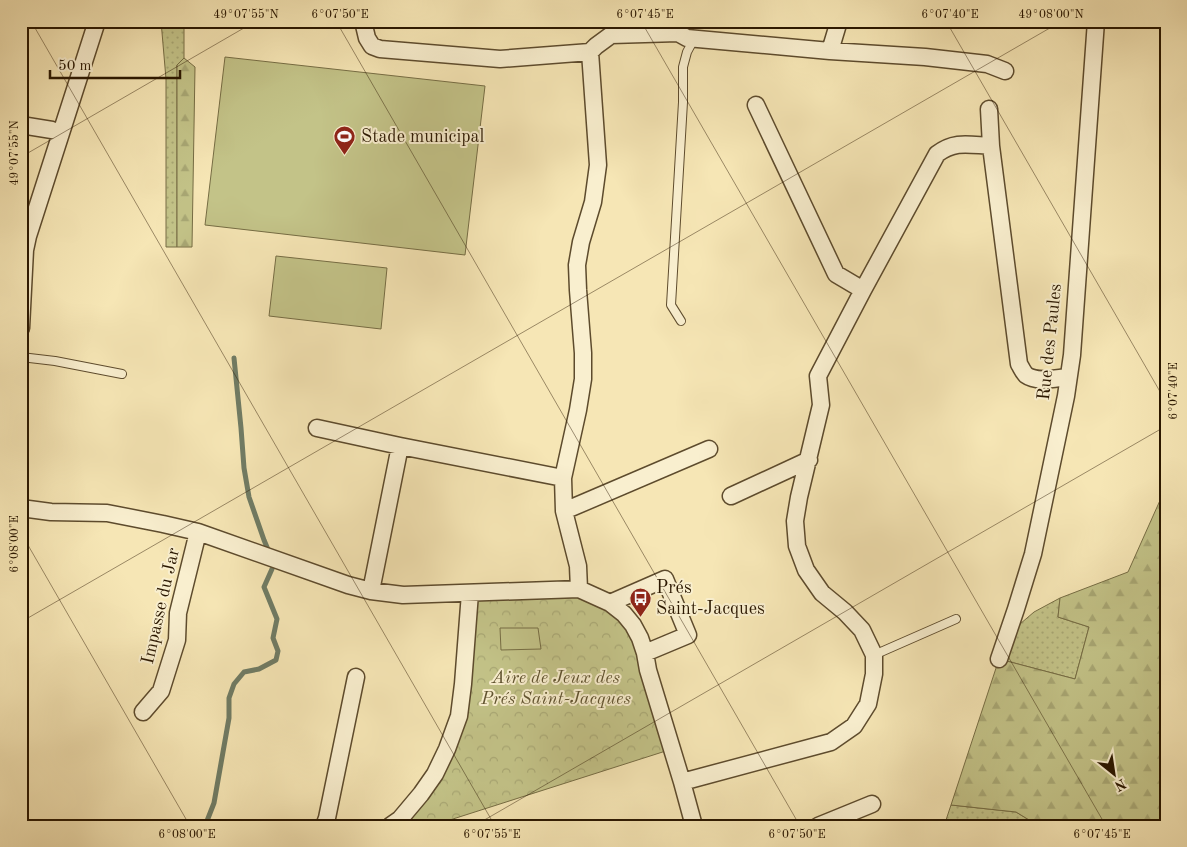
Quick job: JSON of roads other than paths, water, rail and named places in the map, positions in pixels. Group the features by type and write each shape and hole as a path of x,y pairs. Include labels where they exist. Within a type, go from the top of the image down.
{"street":[{"path":"21,328 25,235 61,133 97,21"},
{"path":"363,21 366,38 372,46 500,60 590,52 611,35 684,31 830,51 925,57 987,64 1005,71"},
{"path":"830,51 839,21"},
{"name":"Rue des Paules","path":"999,659 1033,554 1064,405 1072,355 1096,21"},
{"path":"579,589 578,566 564,511 563,478 583,378 577,265 581,242 593,202 598,165 590,52"},
{"path":"756,105 836,274 863,290"},
{"path":"989,109 991,146 1019,364 1025,374 1037,379 1068,377"},
{"path":"21,125 61,133"},
{"path":"682,782 831,742 854,726 868,704 874,674 874,655 862,630 845,612 822,593 806,570 797,546 796,521 799,497 821,405 818,376 937,154 946,148 958,144 991,146"},
{"path":"317,428 563,478"},
{"path":"371,591 400,446"},
{"path":"564,511 709,449"},
{"path":"731,496 809,460"},
{"path":"21,508 51,512 107,513 198,532 348,585 371,591 403,595 579,589 610,603 624,614 640,638 694,826"},
{"name":"Impasse du Jar","path":"143,712 161,691 177,640 178,613 198,532"},
{"path":"610,603 665,579 688,635 645,653"},
{"path":"390,826 400,819 435,774 447,749 459,716 464,684 470,593"},
{"path":"324,826 356,677"},
{"path":"818,826 872,804"}],"lane":[{"path":"681,321 671,306 683,102 683,67 687,52 684,31"},
{"path":"21,357 55,361 122,374"},
{"path":"874,655 956,619"}],"waterway":[{"path":"234,358 244,468 249,497 269,552"},
{"path":"205,826 214,803 229,718 229,698 234,684 244,672 259,669 276,660 278,651 273,638 277,619 264,587 272,569"}],"place":[{"name":"Stade municipal","path":"345,156"},
{"name":"Prés Saint-Jacques","path":"640,617"}],"park label":[{"name":"Aire de Jeux des Prés Saint-Jacques","path":"556,688"}]}
